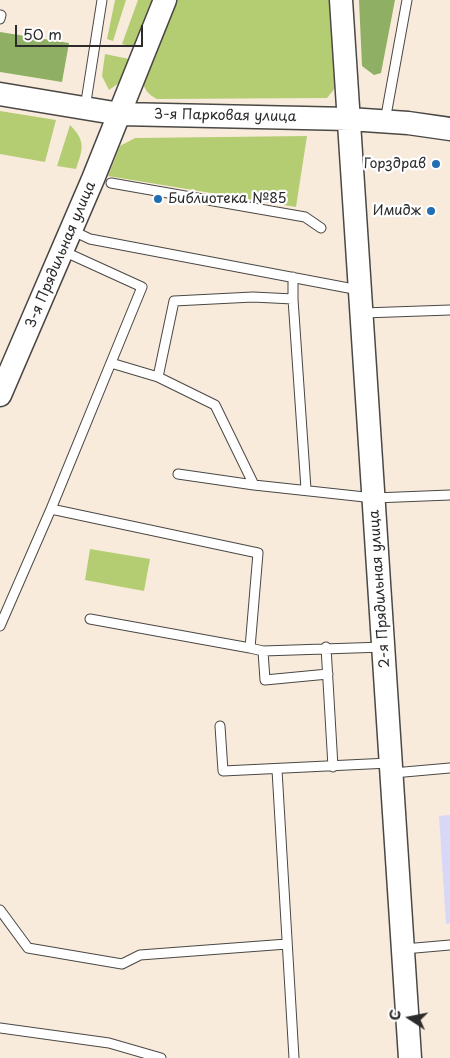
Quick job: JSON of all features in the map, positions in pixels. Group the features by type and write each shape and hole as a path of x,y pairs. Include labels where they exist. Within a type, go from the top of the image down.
{"street":[{"name":"3-я Прядильная улица","path":"0,395 72,230 165,0"},
{"name":"2-я Прядильная улица","path":"341,0 410,1058"},
{"name":"3-я Парковая улица","path":"0,94 120,114 349,119 450,129"}],"lane":[{"path":"85,108 102,0"},
{"path":"385,122 407,0"},
{"path":"111,183 305,217 321,228"},
{"path":"72,230 90,239 359,290"},
{"path":"0,626 51,509 142,287 63,251"},
{"path":"293,277 306,489"},
{"path":"158,377 174,301 252,296 293,299"},
{"path":"361,314 450,310"},
{"path":"111,363 158,377 215,405 254,485"},
{"path":"178,474 254,485 306,489 374,498 450,495"},
{"path":"51,509 258,554 250,648"},
{"path":"90,619 263,651 384,647"},
{"path":"326,648 333,767"},
{"path":"263,651 264,680 328,674"},
{"path":"220,726 223,771 333,767 450,768"},
{"path":"277,770 294,1058"},
{"path":"0,910 28,948 122,964 140,955 288,944"},
{"path":"404,948 450,945"},
{"path":"0,1028 109,1043 161,1058"}],"shaded area":[{"path":"450,815 450,923 446,924 439,816"}],"green space":[{"path":"115,0 126,0 113,41 107,39"},
{"path":"138,0 154,0 135,47 122,44"},
{"path":"175,0 331,0 335,88 327,98 157,99 146,91 142,78"},
{"path":"359,0 395,0 381,73 374,75 362,66"},
{"path":"0,32 69,43 62,82 0,72"},
{"path":"105,54 129,59 119,83 109,90 102,76"},
{"path":"0,111 56,120 45,162 0,154"},
{"path":"70,125 79,136 82,146 76,169 57,166"},
{"path":"307,136 296,207 108,176 120,146 135,138"},
{"path":"90,549 150,559 144,591 85,580"}],"place":[{"name":"Горздрав","path":"436,164"},
{"name":"Библиотека №85","path":"158,199"},
{"name":"Имидж","path":"431,211"}]}
